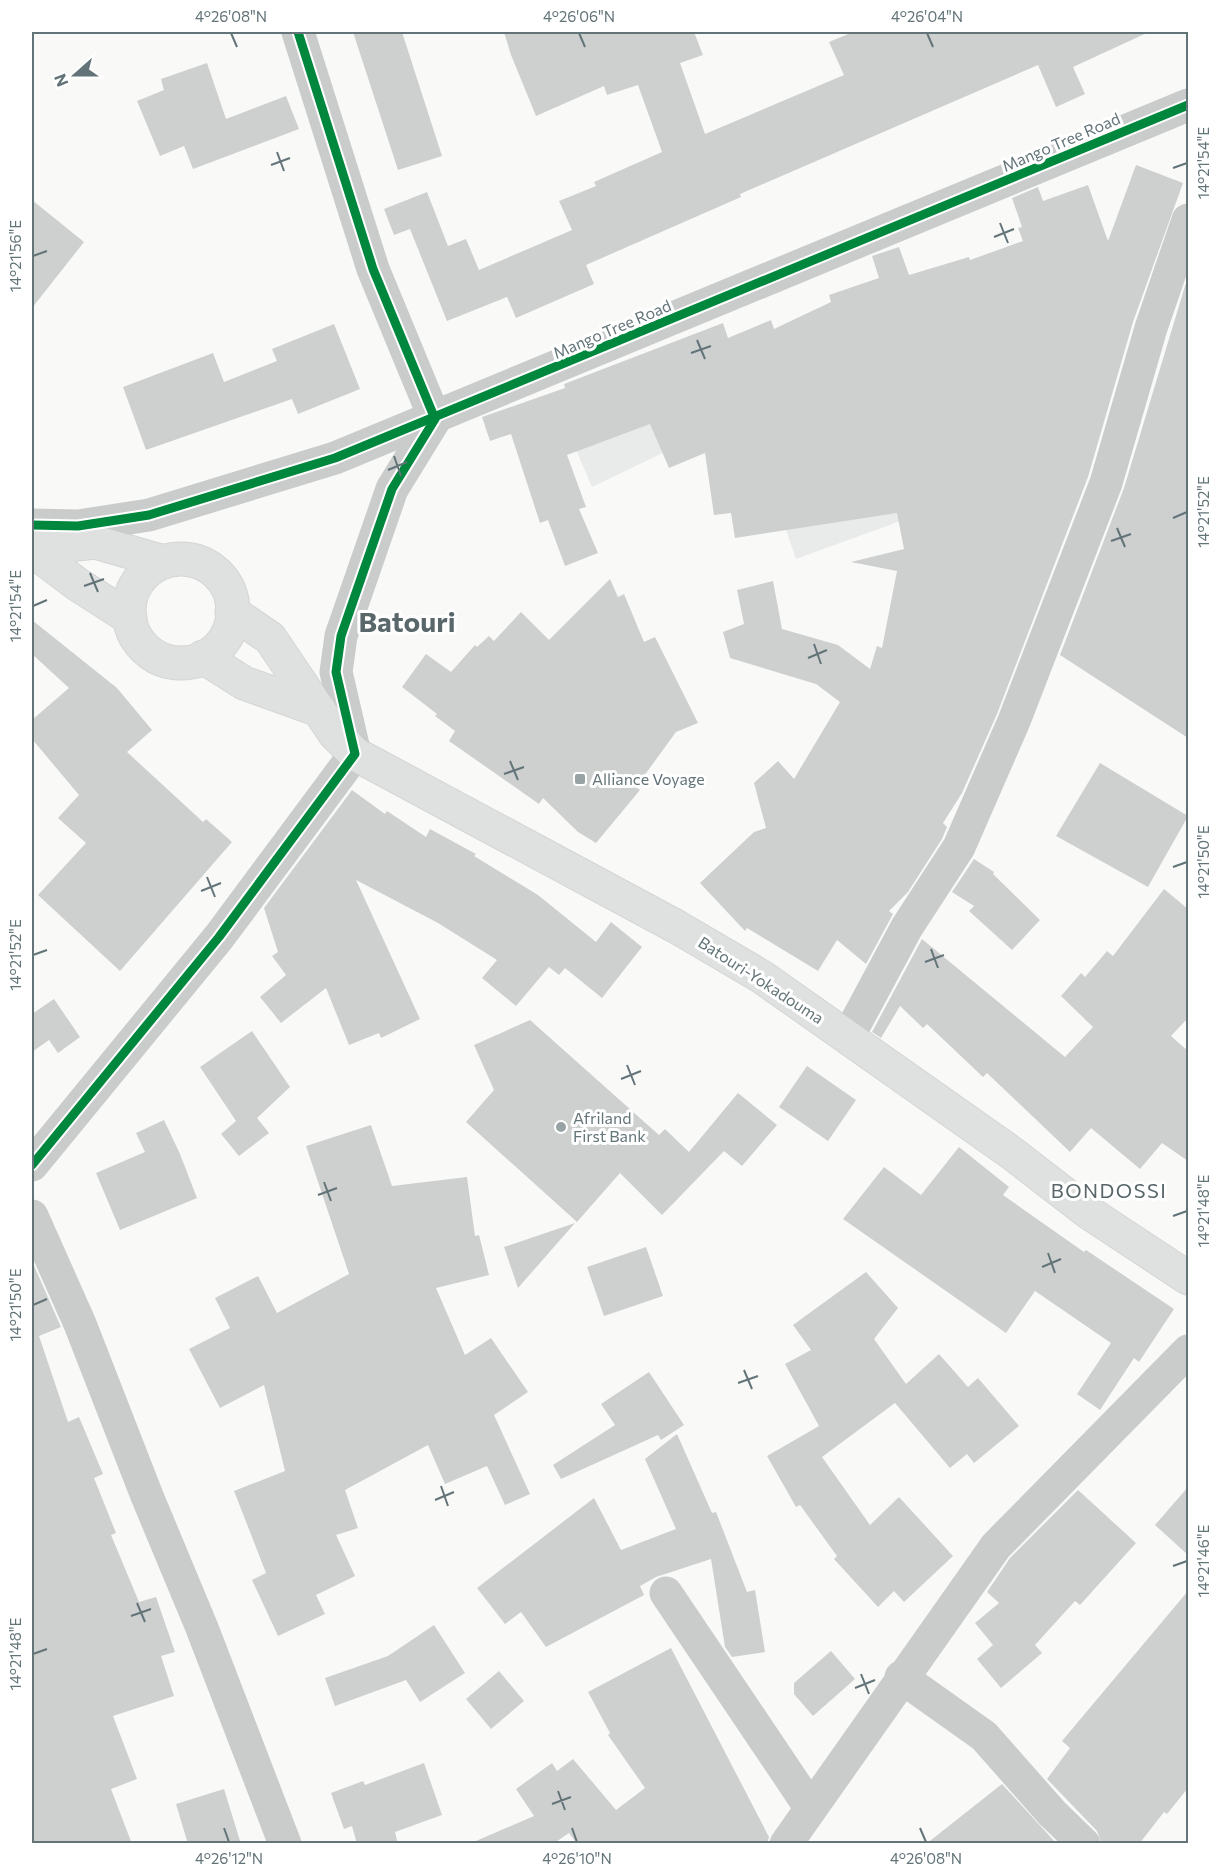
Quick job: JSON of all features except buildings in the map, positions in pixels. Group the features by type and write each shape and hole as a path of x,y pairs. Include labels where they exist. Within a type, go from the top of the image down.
{"highway":[{"path":"32,549 95,542 164,562"},
{"path":"32,549 77,584 130,618"},
{"path":"179,558 207,566 223,579 231,597 232,612 227,636 215,651 183,664 154,656 142,646 134,633 129,604 140,578 164,562 179,558"},
{"name":"Batouri-Yokadouma","path":"232,612 270,638 335,734 356,754 677,927 762,977 1013,1154 1088,1212 1188,1278"},
{"path":"203,657 244,683 319,710"}],"street":[{"path":"32,1165 219,937 356,754 336,672 341,636 392,489 435,419 373,269 298,32"},
{"name":"Mango Tree Road","path":"32,525 78,526 149,514 335,459 1188,105"},
{"path":"848,1037 907,927 959,847 1014,721 1106,483 1150,328 1188,220"},
{"path":"32,1216 80,1324 147,1496 202,1628 285,1844"},
{"path":"786,1844 901,1677 996,1546 1188,1351"},
{"path":"666,1593 810,1807"},
{"path":"901,1677 984,1736 1052,1813 1084,1844"}],"shaded area":[{"path":"756,330 906,519 796,559 746,413 592,487 563,419"}],"cycle path":[{"path":"32,1165 219,937 355,754 336,672 341,636 392,489 435,419 373,269 298,32"},
{"path":"32,525 78,526 149,515 335,458 1188,105"}],"place":[{"name":"Alliance Voyage","path":"580,779"},
{"name":"Afriland First Bank","path":"561,1127"}],"district":[{"name":"Batouri","path":"407,622"},
{"name":"BONDOSSI","path":"1109,1191"}]}
